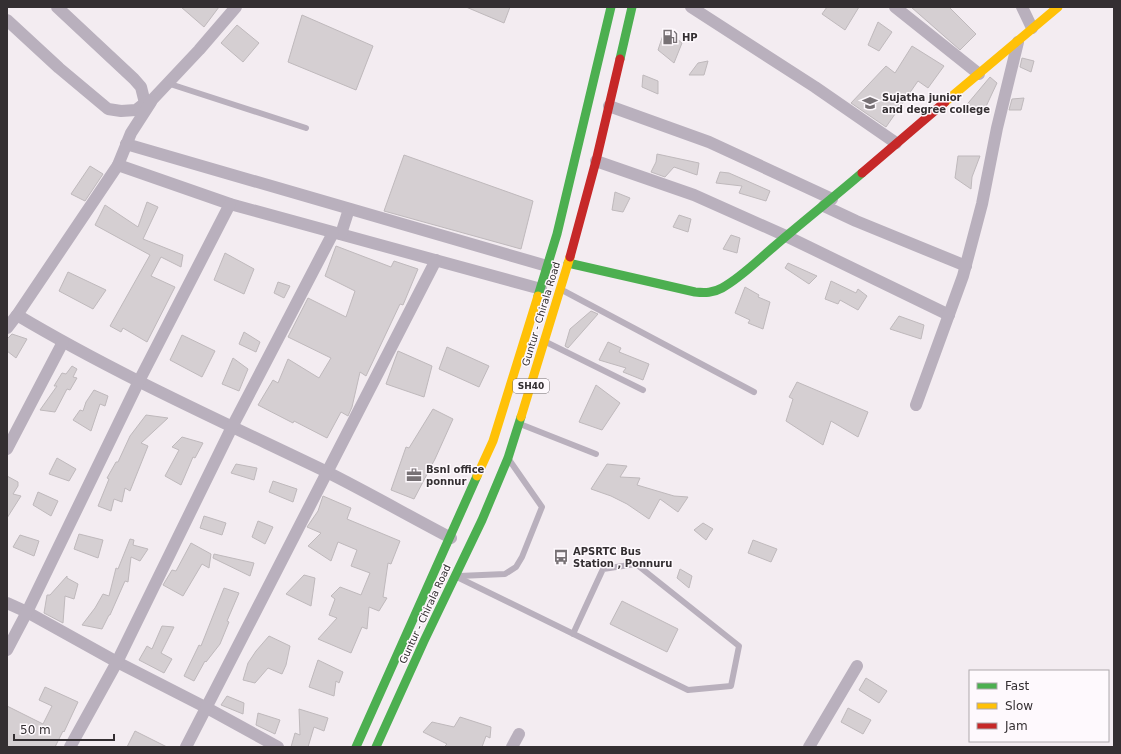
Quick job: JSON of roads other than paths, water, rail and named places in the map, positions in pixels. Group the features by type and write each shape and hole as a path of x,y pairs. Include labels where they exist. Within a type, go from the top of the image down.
{"main road":[{"name":"Guntur - Chirala Road","path":"356,747 494,441 559,227 611,7"},
{"name":"Guntur - Chirala Road","path":"376,747 424,641 482,520 508,458 561,289 596,161 632,7"},
{"path":"568,263 695,292 710,292 721,289 733,281 828,203 896,143 1058,7"}],"street":[{"path":"57,7 134,79 141,87 144,105"},
{"path":"7,328 118,165 144,105 199,50 236,7"},
{"path":"691,7 815,87 896,143"},
{"path":"895,7 979,74"},
{"path":"1022,7 1032,28"},
{"path":"7,20 59,68 108,109 121,111 144,105"},
{"path":"916,405 966,266 982,204 997,128 1018,42"},
{"path":"609,106 709,142 828,203 856,221 966,266"},
{"path":"126,144 547,266"},
{"path":"596,161 694,195 786,236 949,315"},
{"path":"118,165 230,204 541,289"},
{"path":"7,650 27,612 139,381 230,204"},
{"path":"70,747 116,662 232,427 349,209"},
{"path":"186,747 436,260"},
{"path":"17,315 63,342 232,427 327,472 451,538"},
{"path":"7,449 63,342"},
{"path":"7,603 27,612 116,662 207,708 278,747"},
{"path":"808,747 857,666"},
{"path":"512,747 519,734"}],"lane":[{"path":"167,83 306,128"},
{"path":"561,289 754,392"},
{"path":"545,341 643,390"},
{"path":"519,423 596,454"},
{"path":"455,576 505,574 516,567 522,557 542,507 508,458"},
{"path":"455,576 573,634 688,690 731,686 739,646 636,564 604,569 573,634"}],"place":[{"name":"HP","path":"670,37"},
{"name":"Sujatha junior and degree college","path":"870,103"},
{"name":"Bsnl office ponnur","path":"414,475"},
{"name":"APSRTC Bus Station , Ponnuru","path":"561,557"}]}
